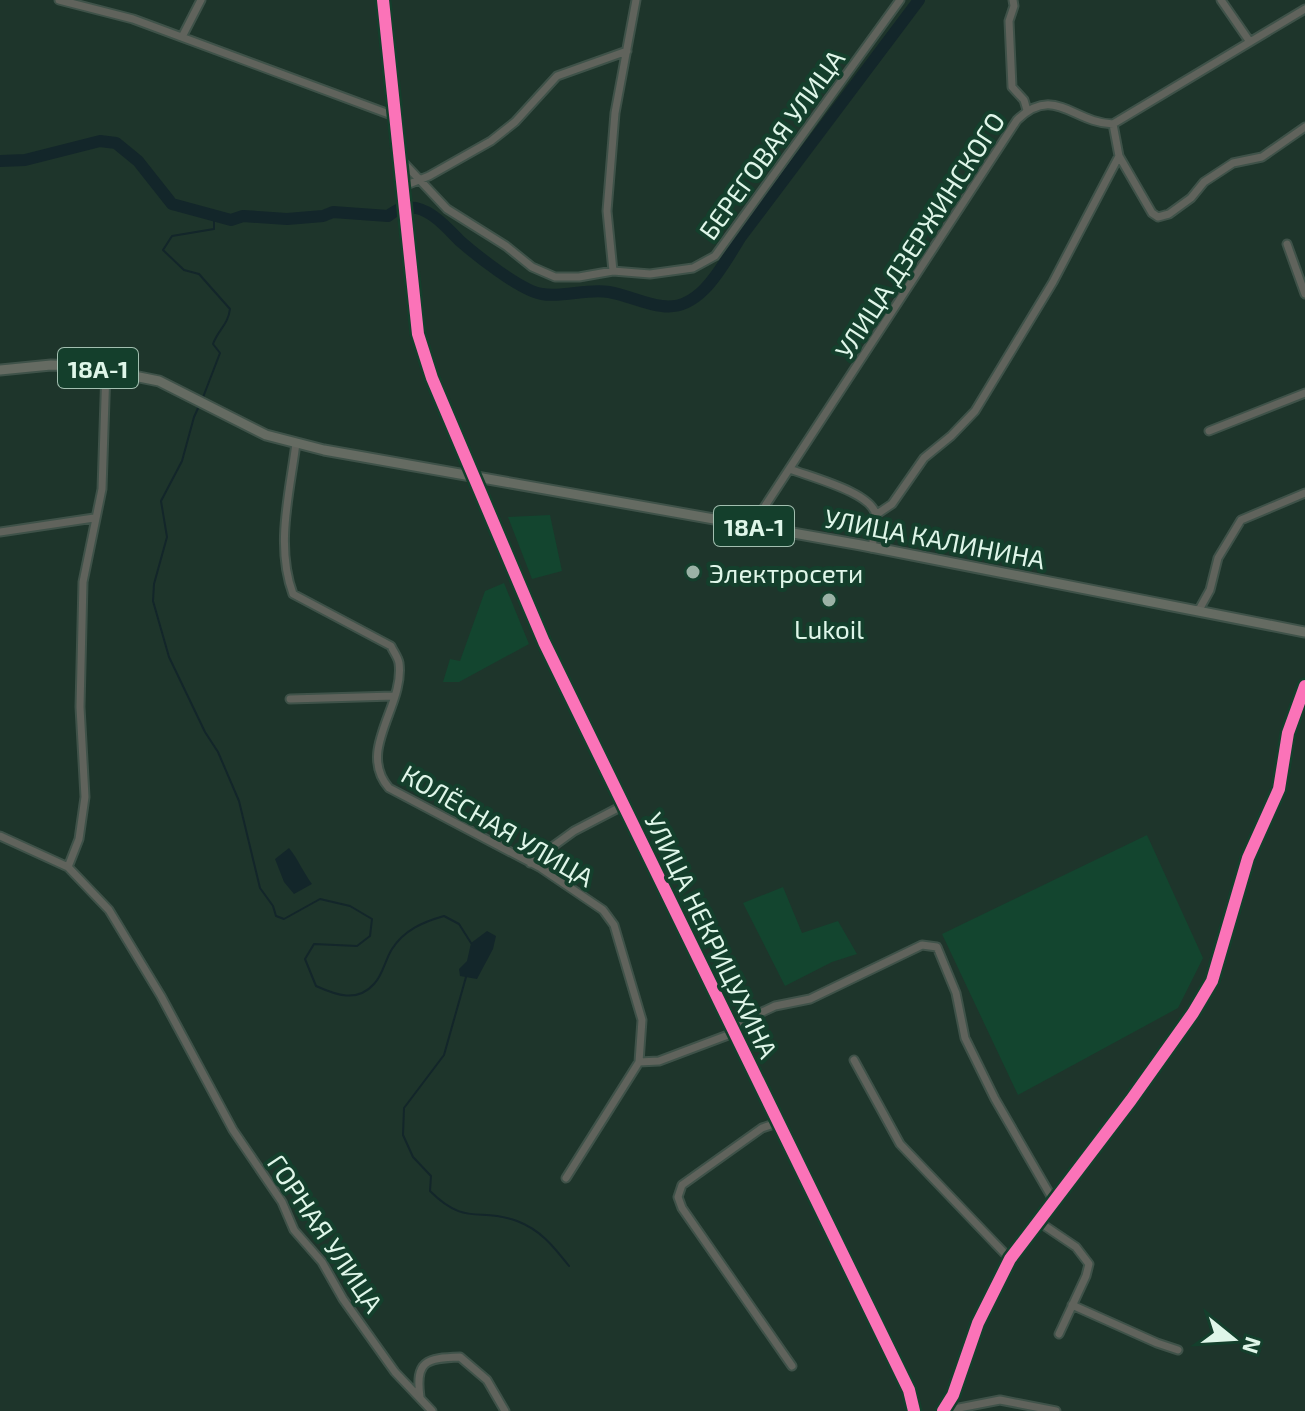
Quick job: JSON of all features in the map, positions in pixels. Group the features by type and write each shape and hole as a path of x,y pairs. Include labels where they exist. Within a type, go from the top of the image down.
{"main road":[{"name":"УЛИЦА КАЛИНИНА","path":"0,370 51,365 106,369 159,381 266,435 296,443 872,548 1305,632"}],"street":[{"path":"59,0 133,19 397,117"},
{"path":"182,37 201,0"},
{"name":"УЛИЦА НЕКРИЦУХИНА","path":"383,0 418,334 432,378 544,642 909,1390 914,1411"},
{"path":"613,271 607,211 615,113 636,0"},
{"name":"БЕРЕГОВАЯ УЛИЦА","path":"402,161 447,209 506,246 532,267 555,277 579,277 613,271 650,274 693,268 715,256 900,0"},
{"path":"1013,0 1009,21 1012,87 1024,100 1027,110"},
{"path":"1221,0 1250,42"},
{"path":"1305,9 1113,124 1119,156 1152,213 1158,217 1169,214 1191,198 1204,182 1233,163 1262,157 1305,127"},
{"path":"404,188 491,141 515,122 557,76 627,51"},
{"name":"УЛИЦА ДЗЕРЖИНСКОГО","path":"752,526 1017,120 1027,110 1044,104 1064,107 1098,123 1113,124"},
{"path":"877,514 892,504 924,458 975,411 1053,282 1119,156"},
{"path":"1287,244 1305,294"},
{"path":"0,836 68,867 79,839 85,797 80,707 83,582 102,489 106,369"},
{"path":"1209,431 1305,393"},
{"name":"КОЛЁСНАЯ УЛИЦА","path":"296,443 284,547 287,576 293,594 391,646 399,662 394,696 376,758 379,776 389,788 530,863 603,910 614,925 642,1020 639,1062 566,1178"},
{"path":"790,469 869,501 877,514 872,548"},
{"path":"1195,610 1200,608 1210,590 1218,558 1241,520 1305,493"},
{"path":"0,532 94,518"},
{"path":"944,1411 953,1395 978,1323 1010,1259 1055,1203 1184,1026 1212,981 1248,858 1279,789 1288,733 1305,686"},
{"path":"290,699 394,696"},
{"path":"530,863 574,831 624,805"},
{"name":"ГОРНАЯ УЛИЦА","path":"68,867 109,910 161,996 233,1130 282,1202 294,1230 322,1262 343,1299 395,1372 432,1411"},
{"path":"639,1062 659,1061 734,1029 775,1006 810,999 922,945 937,947 956,993 965,1038 995,1099 1055,1203"},
{"path":"854,1060 900,1144 1010,1259"},
{"path":"780,1122 762,1128 682,1185 678,1197 682,1208 792,1366"},
{"path":"1039,1222 1076,1247 1089,1264 1059,1334"},
{"path":"1072,1305 1178,1350"},
{"path":"421,1399 417,1376 424,1365 436,1358 460,1357 487,1380 505,1411"},
{"path":"944,1411 1000,1400 1052,1410"}],"shaded area":[{"path":"550,515 562,571 532,579 508,517"},
{"path":"504,583 529,644 459,682 443,682 450,659 460,661 485,591"},
{"path":"1147,835 1203,958 1178,1008 1018,1095 942,934"},
{"path":"783,887 802,933 838,921 857,954 832,962 785,986 743,903"}],"water":[{"path":"289,848 312,884 294,894 284,882 275,859"},
{"path":"487,931 496,936 493,949 477,979 460,976 459,969 467,961 471,943"}],"waterway":[{"path":"0,161 25,160 100,141 116,143 138,161 172,204 231,220 243,216 287,219 323,216 333,212 388,216 401,209 416,208 435,217 499,272 533,291 550,295 601,291 655,305 676,306 699,294 718,273 740,238 919,0"},
{"path":"202,400 220,353 213,344 230,309 199,274 184,270 163,250 172,236 214,229 214,215"},
{"path":"199,406 182,461 161,501 167,537 154,584 153,601 169,657 218,752 239,801 260,888 276,916 284,919 320,899 350,906 372,919 370,936 357,946 314,944 305,959 316,986 346,996 361,994 374,984 397,942 429,921 444,916 459,924 471,943"},
{"path":"466,977 444,1055 404,1108 403,1135 413,1157 431,1176 430,1191 443,1202 463,1213 504,1217 526,1225 546,1240 569,1266"}],"cycle path":[{"path":"383,0 418,334 432,378 544,642 909,1390 914,1411"},
{"path":"943,1411 953,1395 978,1323 1010,1259 1131,1100 1212,981 1248,858 1279,789 1288,733 1305,686"}],"place":[{"name":"Электросети","path":"693,572"},
{"name":"Lukoil","path":"829,600"}]}
